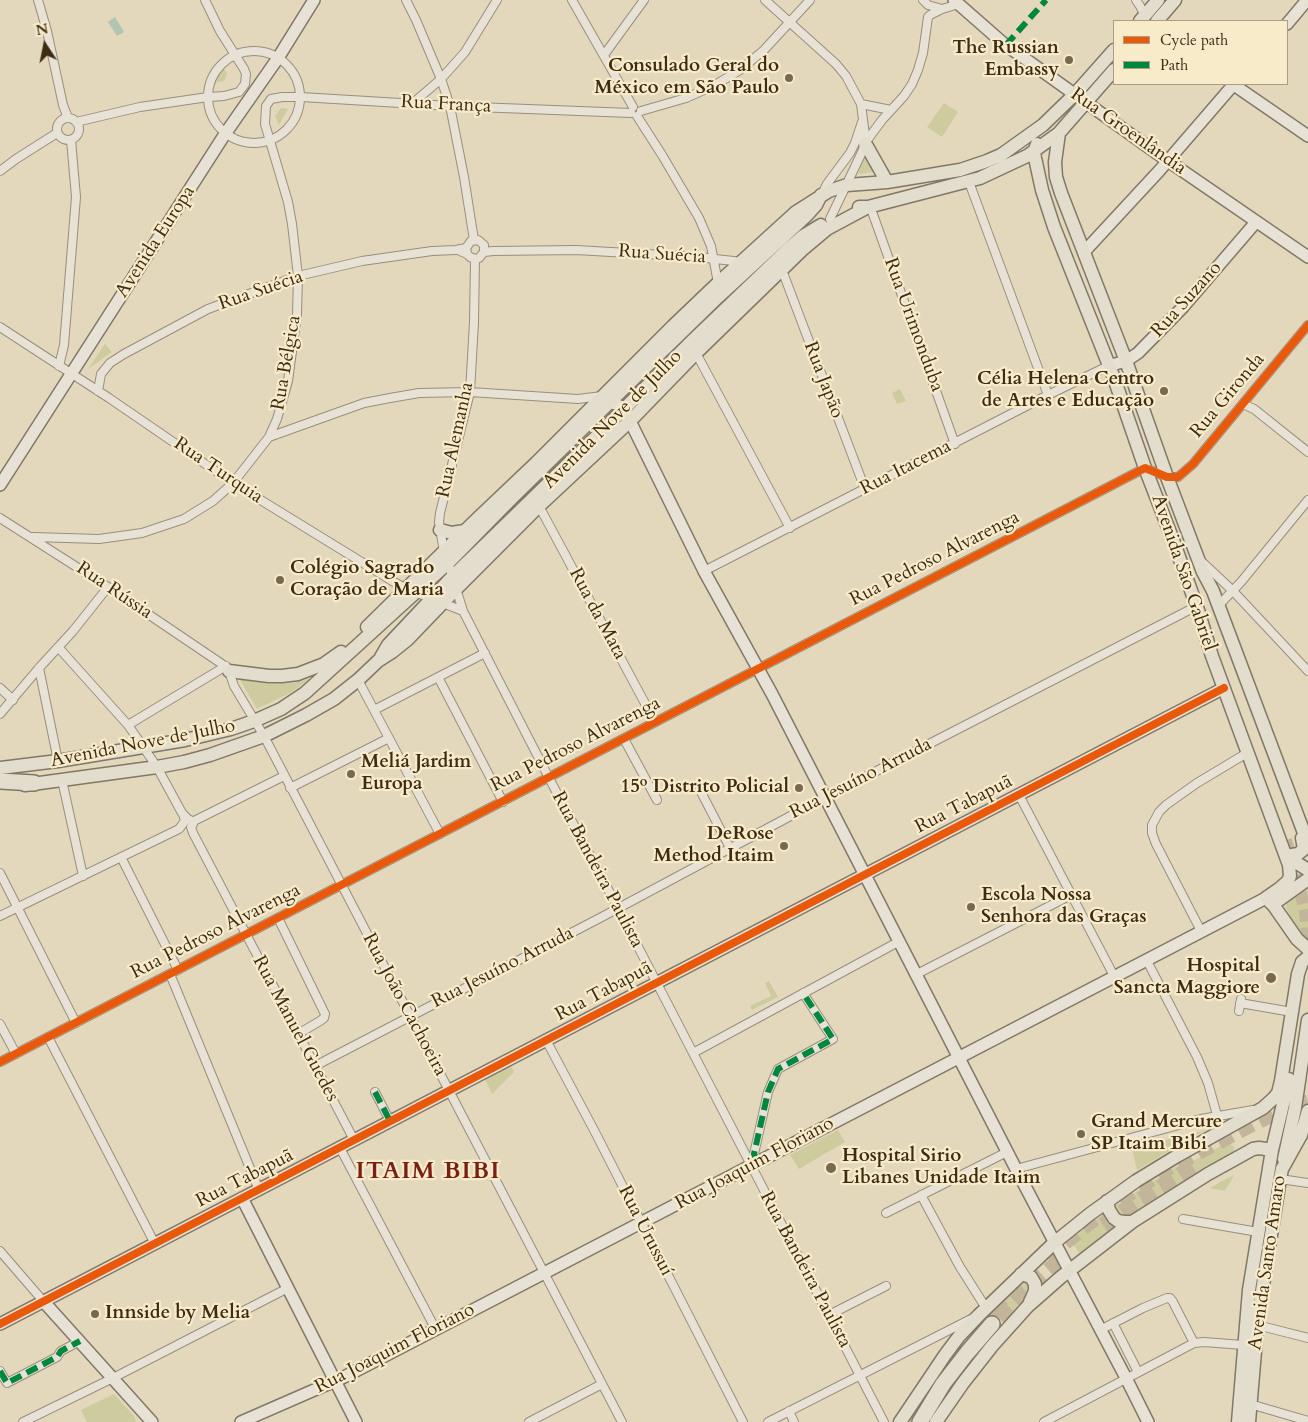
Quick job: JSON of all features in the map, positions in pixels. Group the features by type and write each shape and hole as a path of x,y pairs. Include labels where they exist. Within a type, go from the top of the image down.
{"highway":[{"path":"0,781 34,783"},
{"path":"920,1422 943,1384 992,1324"}],"main road":[{"path":"1142,19 1158,0"},
{"path":"1158,20 1175,0"},
{"name":"Avenida Nove de Julho","path":"0,768 58,761 143,747 222,731 254,721 280,709 305,693 410,590 511,499 718,283 796,212 821,195 847,186 887,182 960,170 987,161 1014,147 1043,125 1075,94 1113,51"},
{"name":"Avenida Nove de Julho","path":"454,583 539,506 627,416 692,341 803,236 830,219 853,209 869,207 969,182 1010,165 1034,152 1059,133 1113,71"},
{"path":"1034,152 1043,125"},
{"name":"Avenida São Gabriel","path":"1059,133 1055,155 1056,177 1061,193 1126,361 1203,572 1218,606 1299,834 1308,847"},
{"path":"865,143 887,182"},
{"name":"Avenida São Gabriel","path":"1034,152 1042,190 1054,227 1173,540 1247,753 1286,856 1290,871 1288,881 1270,902"},
{"path":"1010,165 1038,170"},
{"name":"Avenida Nove de Julho","path":"447,557 464,531 591,408 607,399 718,297 806,215 816,205 821,195"},
{"name":"Avenida Nove de Julho","path":"0,788 158,768 210,755 264,736 334,699 378,661 407,640 437,601 454,583 815,238 827,229 869,207"},
{"path":"440,530 452,533 464,531"},
{"path":"1203,572 1219,624 1299,834"},
{"path":"1198,608 1302,838 1304,849 1298,854 1286,856"},
{"path":"227,669 269,676 298,674 324,664 354,646"},
{"path":"1286,856 1308,870"},
{"path":"1308,879 1281,898 1270,902 1293,934 1308,949"},
{"path":"900,1422 945,1355 982,1311 1054,1243 1107,1201 1157,1168 1263,1108 1274,1098 1278,1093 1300,967 1302,962 1308,957"},
{"name":"Avenida Santo Amaro","path":"1238,1422 1249,1290 1272,1150 1289,1082 1307,967"},
{"path":"1281,1174 1295,1108 1308,1020"},
{"name":"Avenida Santo Amaro","path":"1249,1422 1257,1325 1281,1174 1305,1132 1308,1111"},
{"path":"936,1422 992,1346 1028,1306 1069,1271 1132,1222 1194,1182 1245,1153 1260,1148 1272,1150"},
{"path":"1107,1201 1109,1210 1114,1218 1118,1221 1132,1222"},
{"path":"1021,1274 1031,1277 1035,1284 1035,1292 1028,1306"}],"street":[{"path":"38,0 47,31 65,119"},
{"path":"65,119 78,124 96,117 140,107 239,92 245,84 246,74 220,31 205,0"},
{"name":"Avenida Europa","path":"0,485 225,134 278,58 314,0"},
{"path":"406,0 438,71 450,106 474,240"},
{"path":"413,103 441,79 465,52 497,0"},
{"path":"572,0 699,218 714,258 718,283"},
{"path":"604,54 644,0"},
{"path":"764,0 836,64 846,76 862,104 865,143 861,156 830,219"},
{"name":"Rua França","path":"266,106 275,97 301,96 450,106 636,112 686,98 715,85 746,65 764,50 810,0"},
{"path":"923,0 928,5 942,9"},
{"path":"1136,0 1142,19"},
{"path":"1290,20 1307,0"},
{"path":"865,143 912,84 923,53 928,17 930,14 957,2"},
{"name":"Rua Groenlândia","path":"957,2 1003,43 1308,257"},
{"path":"1290,20 1308,17"},
{"path":"248,51 264,52 278,58 291,68 299,83 301,104 298,112 283,133 269,141 256,144 240,142 225,134 215,124 209,111 208,97 210,84 215,73 223,63 235,55 248,51"},
{"path":"438,71 453,65"},
{"path":"1084,252 1233,85"},
{"path":"1235,85 1308,136"},
{"path":"862,104 890,110"},
{"name":"Rua Bélgica","path":"32,537 99,539 142,533 184,519 213,501 234,484 269,437 277,419 288,380 297,314 298,276 288,202 265,124 266,106"},
{"path":"821,195 852,148 864,118"},
{"path":"59,366 64,345 76,197 72,151 58,125 65,119"},
{"path":"0,171 36,146 78,135 78,124"},
{"path":"969,182 1048,395"},
{"name":"Rua Urimonduba","path":"869,207 955,444"},
{"name":"Rua Suzano","path":"1108,366 1126,361 1138,353 1162,330 1256,222"},
{"path":"474,240 481,242 487,249 479,258 475,259 470,257 467,251 474,240"},
{"name":"Rua Suécia","path":"487,249 576,250 714,258 742,262"},
{"name":"Rua Suécia","path":"98,391 103,370 110,363 208,309 298,276 362,261 432,251 467,251"},
{"name":"Rua Alemanha","path":"454,583 439,522 470,392 475,259"},
{"name":"Rua Japão","path":"782,270 865,489"},
{"name":"Rua Gironda","path":"1167,477 1178,477 1186,471 1308,325"},
{"name":"Rua Turquia","path":"0,327 234,484 410,590 437,601"},
{"path":"696,353 790,528"},
{"name":"Rua Itacema","path":"704,571 1108,366"},
{"path":"269,437 364,404 419,393 470,392 607,399 620,406 627,416 704,571 826,797 898,942 1148,1422"},
{"path":"578,399 591,408"},
{"path":"1243,404 1254,410 1308,452"},
{"path":"1145,468 1167,477"},
{"name":"Rua Pedroso Alvarenga","path":"0,1062 1145,468"},
{"path":"1218,606 1233,592 1308,500"},
{"name":"Rua da Mata","path":"539,506 655,722"},
{"name":"Rua Rússia","path":"0,518 108,587 227,669"},
{"path":"1199,558 1308,671"},
{"name":"Rua Bandeira Paulista","path":"454,583 463,611 656,983 752,1160 884,1422"},
{"path":"0,714 73,631 108,587"},
{"path":"437,601 463,611"},
{"name":"Rua Jesuíno Arruda","path":"315,1066 826,797 1198,608"},
{"name":"Rua Manuel Guedes","path":"58,648 128,725 158,768 188,821 193,834 354,1140"},
{"path":"374,710 485,653"},
{"path":"39,668 58,761"},
{"path":"128,725 227,669"},
{"name":"Rua João Cachoeira","path":"227,669 234,686 264,736 450,1090 622,1422"},
{"path":"438,677 503,802"},
{"path":"358,680 440,834"},
{"path":"0,688 13,700"},
{"name":"Rua Tabapuã","path":"0,1324 1224,688"},
{"path":"290,788 389,738"},
{"path":"624,738 656,800"},
{"path":"1201,931 1156,844 1152,833 1152,825 1159,812 1166,806 1197,783 1247,753"},
{"path":"0,916 178,829 188,821 284,776"},
{"path":"62,780 83,876"},
{"path":"700,790 730,848"},
{"path":"1019,794 1114,976"},
{"path":"121,857 178,970"},
{"path":"0,873 76,1023"},
{"path":"916,975 1071,895"},
{"name":"Rua Joaquim Floriano","path":"241,1422 336,1381 642,1223 752,1160 959,1058 1201,931 1270,902"},
{"path":"278,918 325,1014 324,1018 320,1021 298,1034"},
{"path":"693,1053 898,942"},
{"path":"1146,959 1197,1057 1208,1083 1217,1115 1227,1123 1227,1129"},
{"path":"170,974 259,1190"},
{"path":"752,1160 768,1092 778,1069 833,1038 803,993"},
{"path":"1240,1004 1292,1012"},
{"path":"0,1024 16,1054"},
{"path":"48,1037 155,1244"},
{"name":"Rua Urussuí","path":"546,1040 743,1422"},
{"path":"375,1092 390,1121"},
{"path":"1016,1169 1217,1115 1263,1108"},
{"path":"340,1148 436,1330"},
{"path":"886,1213 1007,1152"},
{"path":"1281,1174 1308,1183"},
{"path":"768,1422 982,1311 960,1266 921,1196"},
{"path":"242,1198 356,1422"},
{"path":"1184,1219 1258,1232"},
{"path":"0,1251 152,1422"},
{"path":"829,1315 886,1286"},
{"path":"23,1422 288,1288"},
{"path":"1100,1330 1163,1298 1170,1298 1194,1343"},
{"path":"1113,1324 1138,1372"},
{"path":"1257,1325 1308,1338"},
{"path":"0,1371 7,1383 57,1357 61,1351 80,1341"},
{"path":"1044,1422 1194,1343 1244,1345"},
{"path":"529,1422 602,1384"},
{"path":"1250,1404 1308,1421"},
{"path":"137,1406 146,1422"},
{"path":"788,1412 794,1422"}],"shaded area":[{"path":"115,17 124,32 117,36 108,22"},
{"path":"224,68 227,74 224,81 215,83 218,75"},
{"path":"944,103 958,112 942,137 927,127"},
{"path":"281,108 288,109 279,125 275,116"},
{"path":"865,155 875,172 858,174"},
{"path":"105,344 112,352 88,369"},
{"path":"900,389 906,401 897,404 892,393"},
{"path":"237,675 248,680 270,684 292,683 310,679 290,693 257,709"},
{"path":"1306,888 1308,889 1308,940 1291,920 1286,907 1287,900"},
{"path":"769,981 778,997 752,1010 750,1006 771,996 765,983"},
{"path":"511,1066 514,1072 492,1094 485,1079"},
{"path":"1208,1129 1179,1144 1177,1138"},
{"path":"838,1130 845,1142 799,1169 790,1155"},
{"path":"1173,1138 1176,1147 1137,1170 1132,1149"},
{"path":"1226,1143 1234,1147 1233,1155 1083,1257 1070,1241 1088,1225 1177,1166 1195,1160"},
{"path":"1234,1175 1225,1191 1210,1188 1222,1181"},
{"path":"1022,1281 1029,1282 1031,1290 1018,1303 1017,1310 1012,1315 1000,1303"},
{"path":"114,1394 134,1416 136,1422 87,1422 81,1410"}],"tunnel":[{"path":"1286,840 1298,880 1305,913 1308,942 1307,967"},
{"path":"1047,1257 1088,1224 1165,1170 1284,1109 1308,1102"},
{"path":"1103,1225 1195,1165"},
{"path":"998,1317 1066,1255"},
{"path":"954,1359 1002,1299"},
{"path":"911,1422 931,1392"}],"marked path":[{"path":"1006,45 1046,0"},
{"path":"758,1162 754,1154 768,1092 778,1069 833,1039 803,993"},
{"path":"375,1092 390,1121"},
{"path":"0,1371 7,1383 57,1357 61,1351 80,1341"}],"cycle path":[{"path":"0,1062 1145,468 1167,477 1178,477 1193,464 1308,325"},
{"path":"0,1324 1224,688"}],"place":[{"name":"The Russian Embassy","path":"1069,60"},
{"name":"Consulado Geral do México em São Paulo","path":"789,78"},
{"name":"Célia Helena Centro de Artes e Educação","path":"1164,391"},
{"name":"Colégio Sagrado Coração de Maria","path":"280,580"},
{"name":"Meliá Jardim Europa","path":"351,774"},
{"name":"15º Distrito Policial","path":"799,788"},
{"name":"DeRose Method Itaim","path":"784,846"},
{"name":"Escola Nossa Senhora das Graças","path":"971,907"},
{"name":"Hospital Sancta Maggiore","path":"1271,978"},
{"name":"Grand Mercure SP Itaim Bibi","path":"1081,1134"},
{"name":"Hospital Sirio Libanes Unidade Itaim","path":"831,1168"},
{"name":"Innside by Melia","path":"95,1314"}],"district":[{"name":"ITAIM BIBI","path":"428,1172"}]}
